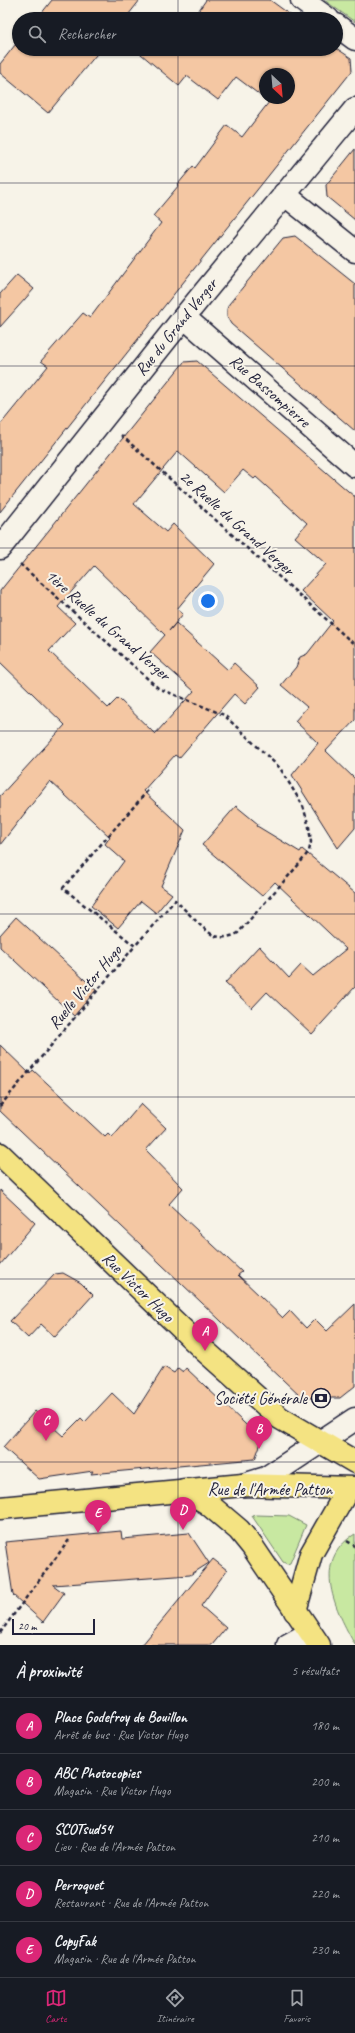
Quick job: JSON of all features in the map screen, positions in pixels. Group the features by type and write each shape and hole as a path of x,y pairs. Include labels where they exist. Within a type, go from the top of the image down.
{"main road":[{"name":"Rue Victor Hugo","path":"0,1154 205,1351 280,1418 355,1462"},
{"name":"Rue de l'Armée Patton","path":"0,1508 244,1485 352,1488"},
{"path":"295,1611 311,1554 352,1488"},
{"name":"Rue de l'Armée Patton","path":"184,1490 206,1503 239,1530 252,1546 314,1639"}],"street":[{"path":"302,0 318,12"},
{"path":"343,30 355,38"},
{"name":"Rue du Grand Verger","path":"0,548 184,317 355,109"},
{"path":"284,194 355,251"},
{"name":"Rue Bassompierre","path":"184,317 355,466"},
{"path":"244,1485 266,1478 355,1419"},
{"path":"288,1645 314,1639"}],"path":[{"name":"2e Ruelle du Grand Verger","path":"103,418 355,645"},
{"name":"1ère Ruelle du Grand Verger","path":"0,548 158,688 224,715 280,768 303,806 310,827 311,842 309,851 238,933 232,936 224,937 213,935 175,900 135,946"},
{"name":"Ruelle Victor Hugo","path":"0,1106 135,946 63,888 150,788"},
{"path":"0,1633 69,1540"}],"green space":[{"path":"324,0 355,0 355,22 343,12"},
{"path":"252,1516 289,1516 306,1525 290,1563 287,1564 283,1562"},
{"path":"355,1534 355,1645 335,1602 331,1587 330,1572 333,1558 341,1545"}],"building":[{"path":"52,0 140,0 131,12 43,12"},
{"path":"206,0 270,0 286,12 198,12"},
{"path":"12,49 12,56 95,56 48,113 0,73 0,64"},
{"path":"343,53 351,58 352,71 0,512 0,425 48,366 41,361 83,313 90,318 161,223 153,216 193,166 195,168 227,125 242,137 267,104 295,104 295,68 259,68 259,94 236,77 218,100 187,76 179,86 143,56 343,56"},
{"path":"355,149 355,220 327,197 326,185"},
{"path":"295,236 355,284 355,431 231,324 227,317 227,309 229,304 283,238"},
{"path":"17,275 34,289 0,327 0,294"},
{"path":"197,361 355,497 355,720 326,751 355,779 355,828 338,848 292,775 318,743 295,721 307,707 281,685 296,667 300,657 307,654 333,621 301,591 326,564 295,537 307,523 256,477 254,479 243,470 224,492 178,451 134,504 166,532 173,524 214,564 177,609 183,614 169,631 176,623 228,670 234,663 260,687 245,704 234,694 179,758 175,755 143,791 185,830 161,886 172,894 156,913 141,901 118,928 91,906 124,861 105,844 110,837 50,781 0,845 0,796 65,725 0,662 0,591 184,362","holes":["94,566 165,635 150,652 194,691 155,734 118,698 108,708 49,651 75,623 58,607"]},
{"path":"236,806 258,824 257,826 300,852 302,849 355,893 355,987 312,1034 267,992 252,1008 225,983 259,946 289,978 301,965 313,976 346,949 275,882 262,896 202,845"},
{"path":"16,917 96,990 74,1016 0,947 0,935"},
{"path":"0,1045 30,1074 33,1070 105,1137 108,1134 112,1138 141,1104 166,1128 146,1150 183,1188 169,1204 242,1272 238,1275 283,1318 290,1311 306,1328 315,1319 327,1331 355,1304 355,1386 340,1398 302,1398 0,1111"},
{"path":"0,1190 35,1223 0,1265"},
{"path":"63,1273 81,1283 93,1295 55,1337 41,1324 28,1338 10,1321 55,1274"},
{"path":"164,1367 174,1373 178,1368 183,1372 186,1368 262,1440 255,1459 91,1474 93,1471 39,1479 3,1447 35,1411 63,1436 81,1418 85,1422 112,1393 134,1414"},
{"path":"121,1531 122,1539 189,1533 209,1563 190,1575 53,1585 64,1593 43,1622 13,1595 5,1542"},
{"path":"213,1559 227,1570 201,1606 226,1628 212,1645 142,1645"}],"place":[{"name":"Place Godefroy de Bouillon","path":"205,1351"},
{"name":"Société Générale","path":"321,1398"},
{"name":"SCOTsud54","path":"46,1441"},
{"name":"ABC Photocopies","path":"259,1449"},
{"name":"Perroquet","path":"183,1530"},
{"name":"CopyFak","path":"98,1533"}]}
